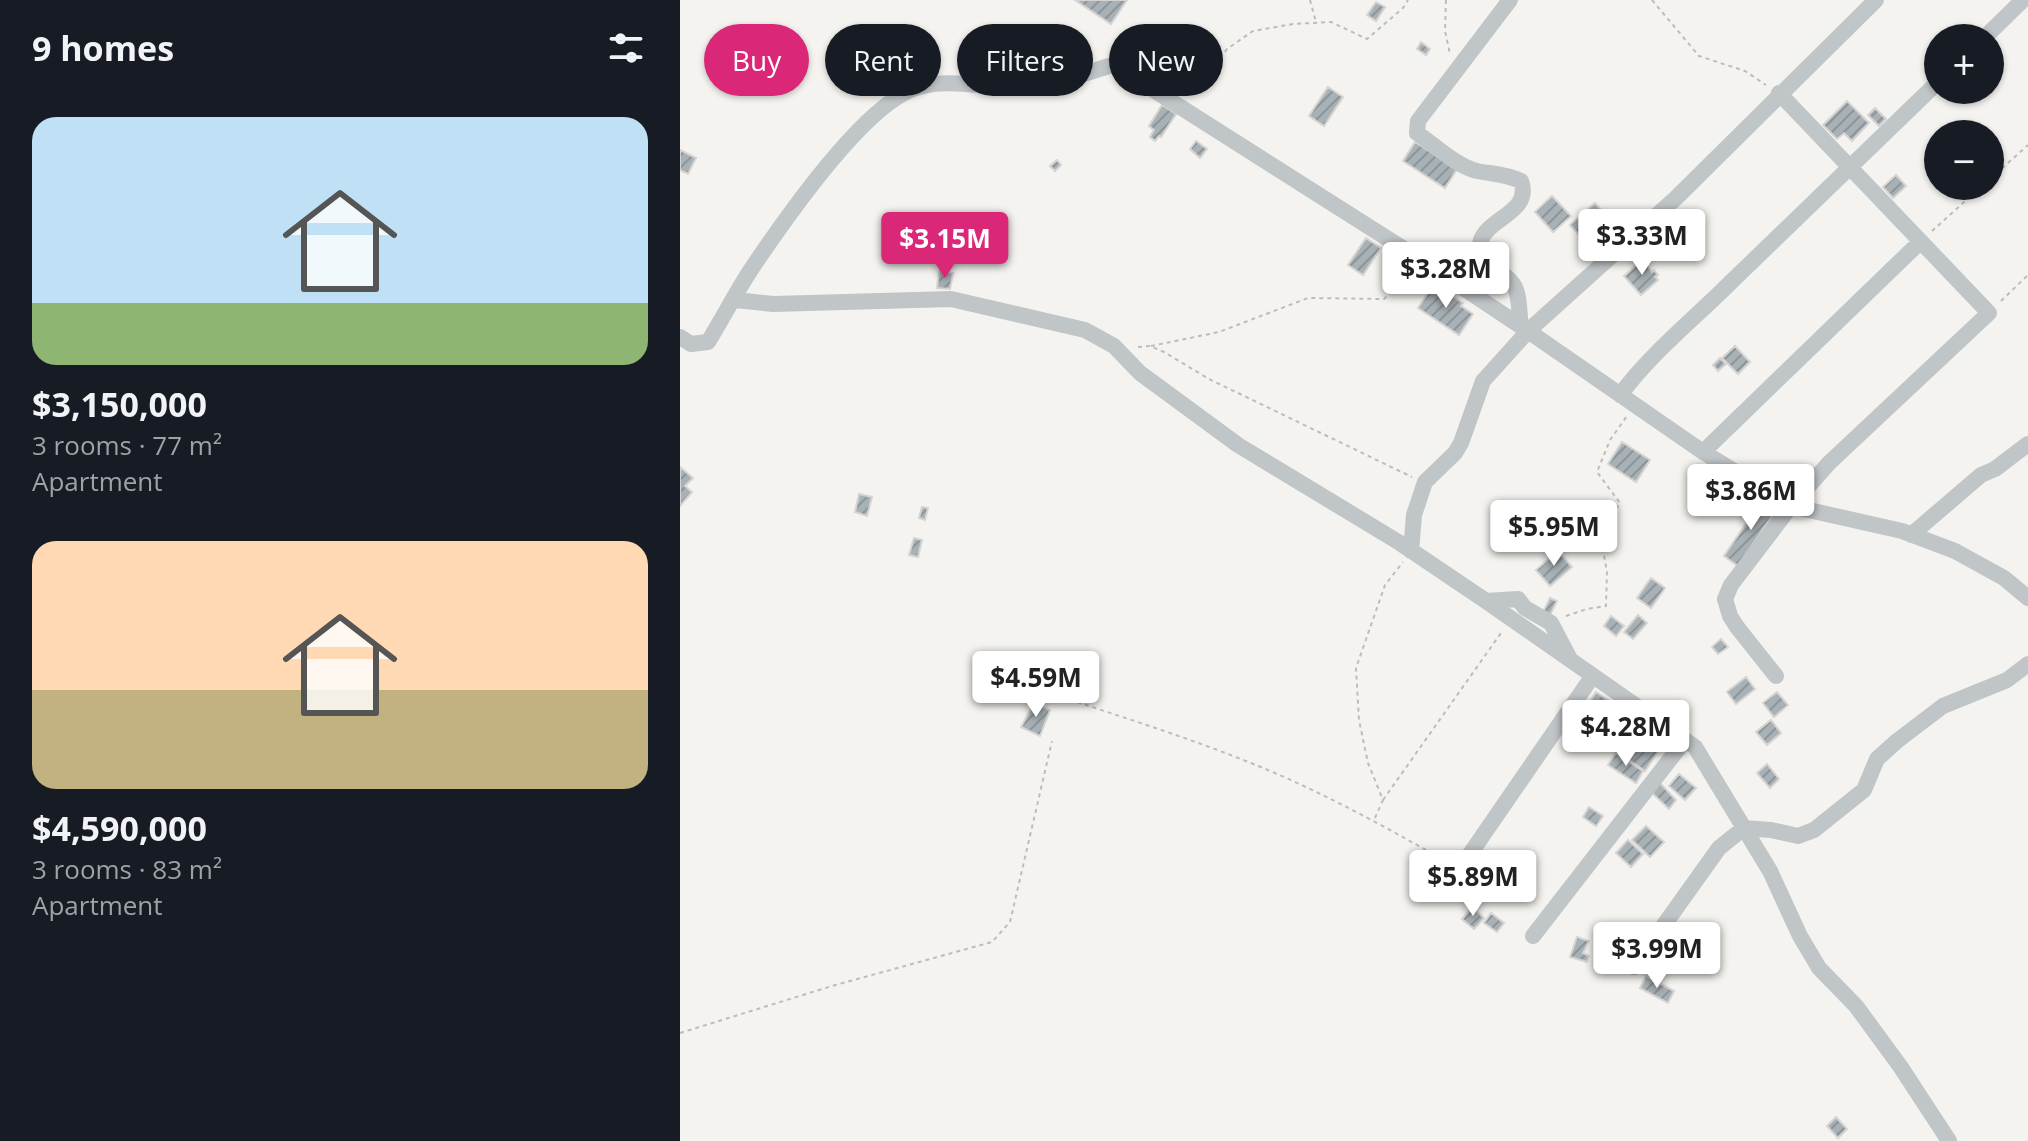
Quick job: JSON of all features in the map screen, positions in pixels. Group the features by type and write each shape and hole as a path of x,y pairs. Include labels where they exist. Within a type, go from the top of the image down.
{"street":[{"path":"1510,0 1418,121 1417,133 1461,164 1521,181 1524,191 1520,203 1482,237 1480,248 1485,258 1515,286 1525,329"},
{"path":"1411,551 1414,515 1425,482 1455,453 1466,433 1483,381 1525,329 1676,198 1876,0"},
{"path":"1997,24 2017,2"},
{"path":"680,337 691,344 708,342 752,268 811,186 874,117 900,95 937,83 1013,88 1040,86 1122,62 1141,82 1426,263 1703,452 1791,506 1902,531 1955,551 2004,578 2028,598"},
{"path":"1776,676 1737,627 1725,599 1731,585 1791,506 1829,463 1989,313 1779,93"},
{"path":"1627,400 1641,367 1666,341 1924,96"},
{"path":"1703,452 1920,242"},
{"path":"735,300 773,304 951,299 1085,330 1114,346 1140,373 1238,445 1411,551 1584,668 1592,677 1695,747 1770,871 1800,936 1819,968 1856,1006 1949,1141"},
{"path":"1911,535 1981,475 1995,469 2028,444"},
{"path":"1486,601 1518,599 1525,608 1551,623 1570,660"},
{"path":"1634,967 1711,859 1744,828 1798,836 1814,830 1864,790 1877,759 1906,734 1943,706 2007,680 2028,664"},
{"path":"1459,870 1592,677"},
{"path":"1533,936 1685,740"}],"path":[{"path":"1310,0 1316,22"},
{"path":"1170,101 1207,77 1227,49 1253,31 1331,22 1367,39 1408,0"},
{"path":"1446,0 1445,31 1451,59"},
{"path":"1652,0 1699,56 1745,71 1779,93"},
{"path":"2004,166 2028,145"},
{"path":"1920,242 1966,200"},
{"path":"1114,346 1150,346 1219,332 1308,298 1384,299 1426,263"},
{"path":"1989,313 2028,275"},
{"path":"1150,346 1209,379 1425,482"},
{"path":"1551,623 1561,616 1606,606 1607,572 1600,534 1620,503 1597,472 1627,400"},
{"path":"1383,800 1368,763 1359,720 1356,668 1385,585 1411,551"},
{"path":"1375,820 1383,800 1502,632 1507,617"},
{"path":"1062,697 1194,742 1290,780 1375,820 1459,870"},
{"path":"680,1033 832,986 992,942 1010,922 1052,741"}],"building":[{"path":"1075,0 1127,0 1111,24"},
{"path":"1376,2 1385,7 1376,21 1367,15"},
{"path":"1421,42 1430,49 1426,55 1417,49"},
{"path":"1328,87 1343,97 1324,126 1309,116"},
{"path":"1847,101 1869,123 1852,141 1844,133 1837,139 1823,125"},
{"path":"1162,105 1176,114 1155,141 1150,137 1154,130 1149,126"},
{"path":"1875,108 1886,119 1879,126 1868,115"},
{"path":"1196,141 1207,149 1200,158 1190,149"},
{"path":"1415,142 1457,169 1445,188 1403,161"},
{"path":"680,150 696,158 688,174 680,170"},
{"path":"1057,160 1061,165 1055,171 1050,166"},
{"path":"1896,175 1906,186 1893,198 1883,187"},
{"path":"1552,196 1571,216 1553,232 1535,212"},
{"path":"1595,203 1620,231 1596,253 1570,225"},
{"path":"1366,238 1381,248 1363,275 1348,265"},
{"path":"1643,259 1658,275 1655,277 1658,280 1641,295 1624,276"},
{"path":"939,271 953,273 950,289 937,288"},
{"path":"1434,284 1463,303 1461,306 1473,314 1459,335 1418,308"},
{"path":"1735,346 1750,362 1738,374 1722,358"},
{"path":"1720,358 1726,364 1718,371 1713,365"},
{"path":"1622,442 1650,460 1636,482 1608,464"},
{"path":"680,467 693,478 685,486 692,492 680,506"},
{"path":"859,494 872,497 867,516 855,512"},
{"path":"1764,497 1778,507 1738,566 1724,556"},
{"path":"922,507 928,508 925,520 919,518"},
{"path":"1560,516 1565,518 1557,531 1553,529"},
{"path":"914,538 922,540 918,557 909,555"},
{"path":"1558,551 1572,567 1550,586 1536,570"},
{"path":"1651,578 1665,588 1651,608 1637,598"},
{"path":"1550,598 1557,601 1550,615 1543,612"},
{"path":"1638,615 1647,623 1633,639 1624,632"},
{"path":"1611,616 1624,626 1616,636 1604,626"},
{"path":"1721,639 1728,647 1718,654 1712,647"},
{"path":"1746,677 1755,689 1736,704 1727,692"},
{"path":"1596,692 1631,715 1609,748 1575,726"},
{"path":"1777,692 1788,705 1774,717 1763,703"},
{"path":"1034,703 1050,710 1040,736 1021,727"},
{"path":"1633,715 1667,738 1645,771 1611,748"},
{"path":"1771,720 1781,733 1767,745 1756,732"},
{"path":"1616,753 1643,771 1636,783 1608,765"},
{"path":"1767,764 1779,779 1770,788 1757,773"},
{"path":"1679,774 1696,788 1685,800 1669,786"},
{"path":"1659,782 1676,800 1669,809 1651,792"},
{"path":"1589,807 1603,816 1596,826 1583,817"},
{"path":"1646,826 1664,842 1650,857 1632,840"},
{"path":"1628,840 1643,854 1631,867 1616,853"},
{"path":"1425,860 1441,876 1431,885 1416,869"},
{"path":"1472,907 1484,918 1474,929 1462,919"},
{"path":"1491,913 1504,923 1497,932 1484,923"},
{"path":"1577,937 1589,941 1583,953 1589,956 1587,962 1570,957"},
{"path":"1646,976 1674,991 1668,1003 1640,988"},
{"path":"1836,1117 1847,1129 1838,1138 1827,1126"}]}
